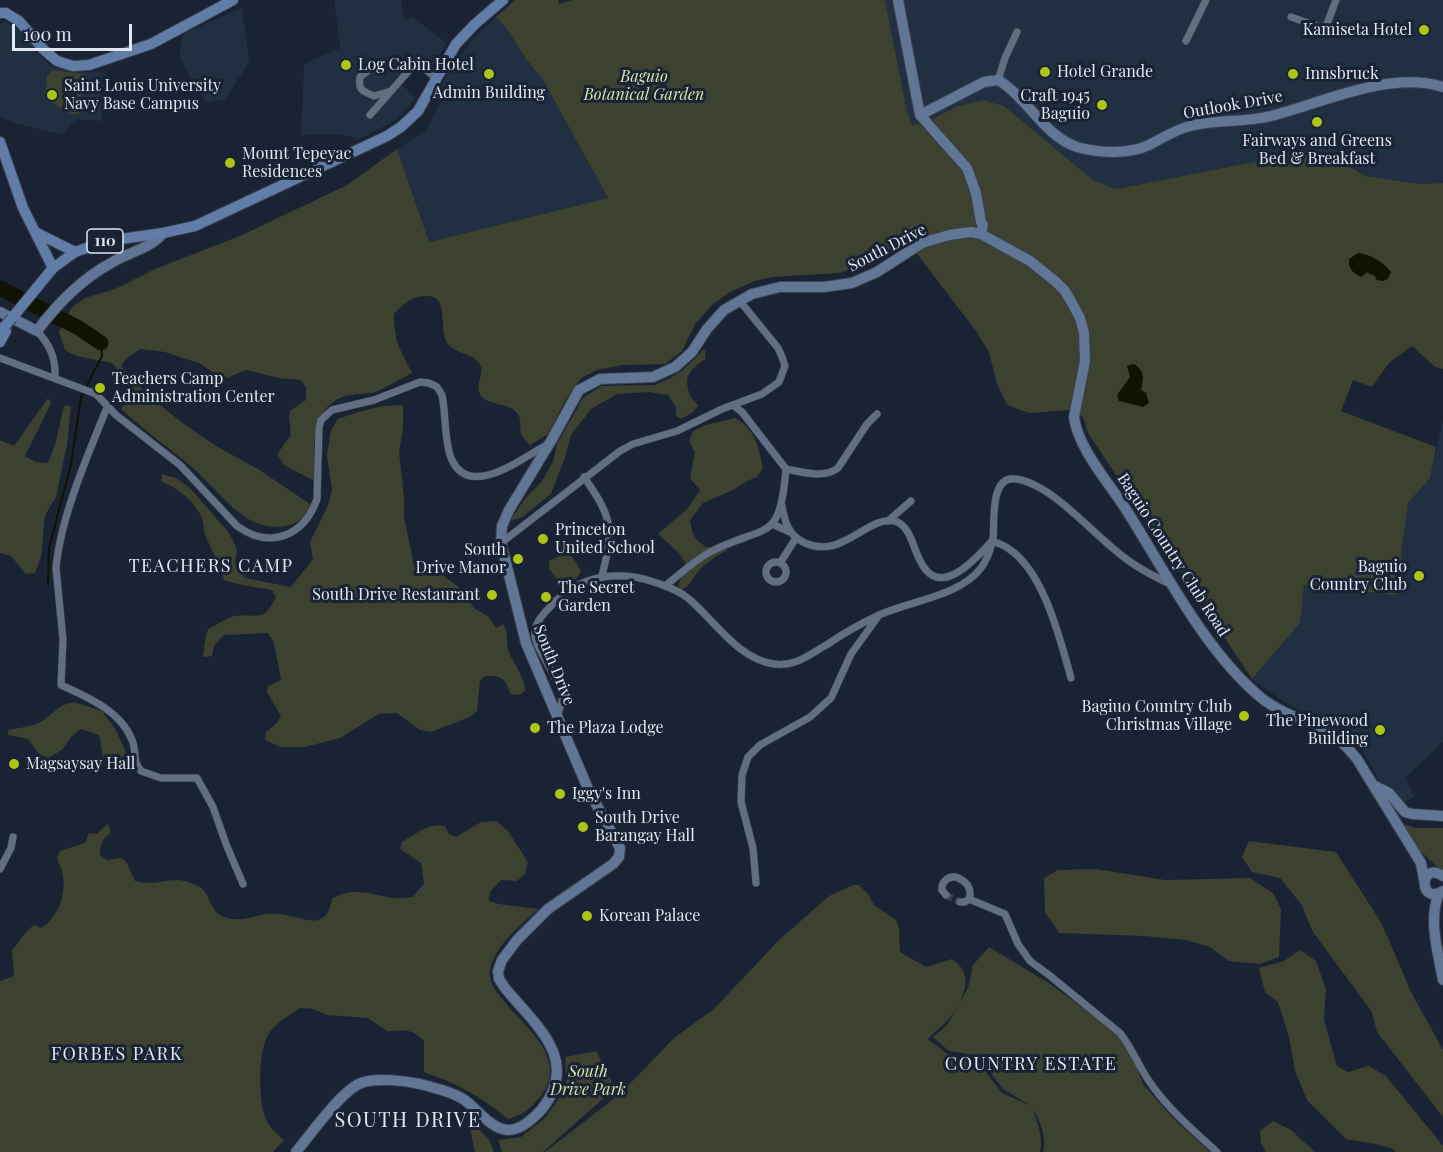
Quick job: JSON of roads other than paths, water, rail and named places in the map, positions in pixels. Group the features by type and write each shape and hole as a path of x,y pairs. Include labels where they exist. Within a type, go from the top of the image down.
{"main road":[{"path":"0,14 6,13 19,21 44,50 57,61 73,66 88,65 151,44 233,0"},
{"name":"110","path":"0,342 6,331 2,327 53,269 75,252 107,241 195,226 401,128 418,111 456,44 493,4 503,0"},
{"path":"898,0 920,115 967,168 976,193 981,222 977,233"},
{"path":"920,115 984,82 998,80"},
{"name":"Outlook Drive","path":"998,80 1065,141 1085,149 1112,152 1138,149 1168,134 1191,126 1269,117 1340,95 1388,85 1417,82 1443,87"},
{"path":"0,142 23,208 53,269"},
{"path":"34,231 75,252"},
{"path":"0,312 37,331 58,306 96,272 123,256 156,242 163,233"},
{"name":"South Drive","path":"296,1152 348,1091 361,1083 406,1081 440,1089 462,1098 494,1125 508,1130 515,1129 532,1119 548,1100 556,1080 557,1068 553,1049 538,1025 506,988 498,971 508,951 528,927 548,909 614,864 619,856 620,848 589,791 526,643 501,543 501,533 505,518 551,441 573,398 585,386 600,380 653,377 675,368 692,352 714,320 739,300 752,294 774,288 852,284 877,272 922,243 949,235 977,233"},
{"name":"Baguio Country Club Road","path":"977,233 1017,252 1044,271 1065,291 1072,303 1080,318 1084,333 1085,361 1076,403 1075,425 1089,453 1169,582 1212,643 1240,678 1260,698 1332,734 1352,752 1421,862 1424,880"},
{"path":"1374,786 1389,793 1405,812 1443,816"},
{"name":"Baguio Country Club Road","path":"1421,862 1440,874"},
{"path":"1440,874 1430,874 1424,880 1426,890 1438,894 1436,944 1443,980"}],"street":[{"path":"1186,41 1206,0"},
{"path":"1291,17 1322,28 1327,24 1335,0"},
{"path":"998,80 1017,32"},
{"path":"370,116 409,68 416,65 436,78"},
{"path":"371,68 360,76 358,85 362,90 374,96 391,91"},
{"path":"501,543 620,451 633,444 677,431 772,389 783,375 785,366 778,348 739,300"},
{"path":"37,331 54,356 55,378"},
{"path":"0,358 96,394 116,415 180,465 237,526 247,533 269,539 291,533 308,518 314,509 317,499 319,428 321,420 332,410 374,400 420,382 429,383 437,387 442,395 448,446 454,463 462,473 477,477 495,473 551,441"},
{"path":"736,404 786,469 822,475 838,468 867,423 877,414"},
{"path":"108,405 85,464 57,556 56,568 64,659 61,685 99,704 120,721 132,739 134,758 141,771 161,778 197,778 213,807 243,884"},
{"path":"665,586 695,561 712,551 760,533 772,525 782,506 786,469"},
{"path":"584,477 603,506 609,523 609,547 602,576"},
{"path":"558,714 563,693 534,639 534,630 543,614 561,596 580,583 602,576 637,576 665,586 688,598 745,652 774,664 787,664 806,658 879,615 966,582 982,567 992,541 994,506 998,488 1005,480 1017,479 1045,492 1065,506 1125,558 1169,582"},
{"path":"772,525 790,532 811,546 829,547 888,521 911,501"},
{"path":"782,506 790,532"},
{"path":"888,521 894,521 905,527 924,569 929,574 940,578 954,575 992,541"},
{"path":"780,563 796,538"},
{"path":"992,541 1019,556 1036,580 1058,635 1071,678"},
{"path":"756,883 753,848 741,802 742,775 748,757 760,745 810,717 831,698 851,654 879,615"},
{"path":"0,869 11,848 13,837"},
{"path":"946,895 942,890 943,883 949,878 956,877 969,887 971,893 969,899 960,902"},
{"path":"969,899 1005,914 1018,944 1030,961 1120,1033 1129,1044 1156,1091 1217,1152"}],"waterway":[{"path":"0,288 79,328 101,343"},
{"path":"48,585 49,548 71,464 81,397 102,356 101,343"}],"tunnel":[{"path":"946,895 960,902"}],"place":[{"name":"Kamiseta Hotel","path":"1424,30"},
{"name":"Log Cabin Hotel","path":"346,65"},
{"name":"Hotel Grande","path":"1045,72"},
{"name":"Admin Building","path":"489,74"},
{"name":"Innsbruck","path":"1293,74"},
{"name":"Saint Louis University Navy Base Campus","path":"52,95"},
{"name":"Craft 1945 Baguio","path":"1102,105"},
{"name":"Fairways and Greens Bed & Breakfast","path":"1317,122"},
{"name":"Mount Tepeyac Residences","path":"230,163"},
{"name":"Teachers Camp Administration Center","path":"100,388"},
{"name":"Princeton United School","path":"543,539"},
{"name":"South Drive Manor","path":"518,559"},
{"name":"Baguio Country Club","path":"1419,576"},
{"name":"South Drive Restaurant","path":"492,595"},
{"name":"The Secret Garden","path":"546,597"},
{"name":"Bagiuo Country Club Christmas Village","path":"1244,716"},
{"name":"The Plaza Lodge","path":"535,728"},
{"name":"The Pinewood Building","path":"1380,730"},
{"name":"Magsaysay Hall","path":"14,764"},
{"name":"Iggy's Inn","path":"560,794"},
{"name":"South Drive Barangay Hall","path":"583,827"},
{"name":"Korean Palace","path":"587,916"}],"district":[{"name":"TEACHERS CAMP","path":"211,566"},
{"name":"FORBES PARK","path":"117,1054"},
{"name":"COUNTRY ESTATE","path":"1031,1064"},
{"name":"SOUTH DRIVE","path":"408,1121"}],"park label":[{"name":"Baguio Botanical Garden","path":"644,86"},
{"name":"South Drive Park","path":"588,1081"}]}
